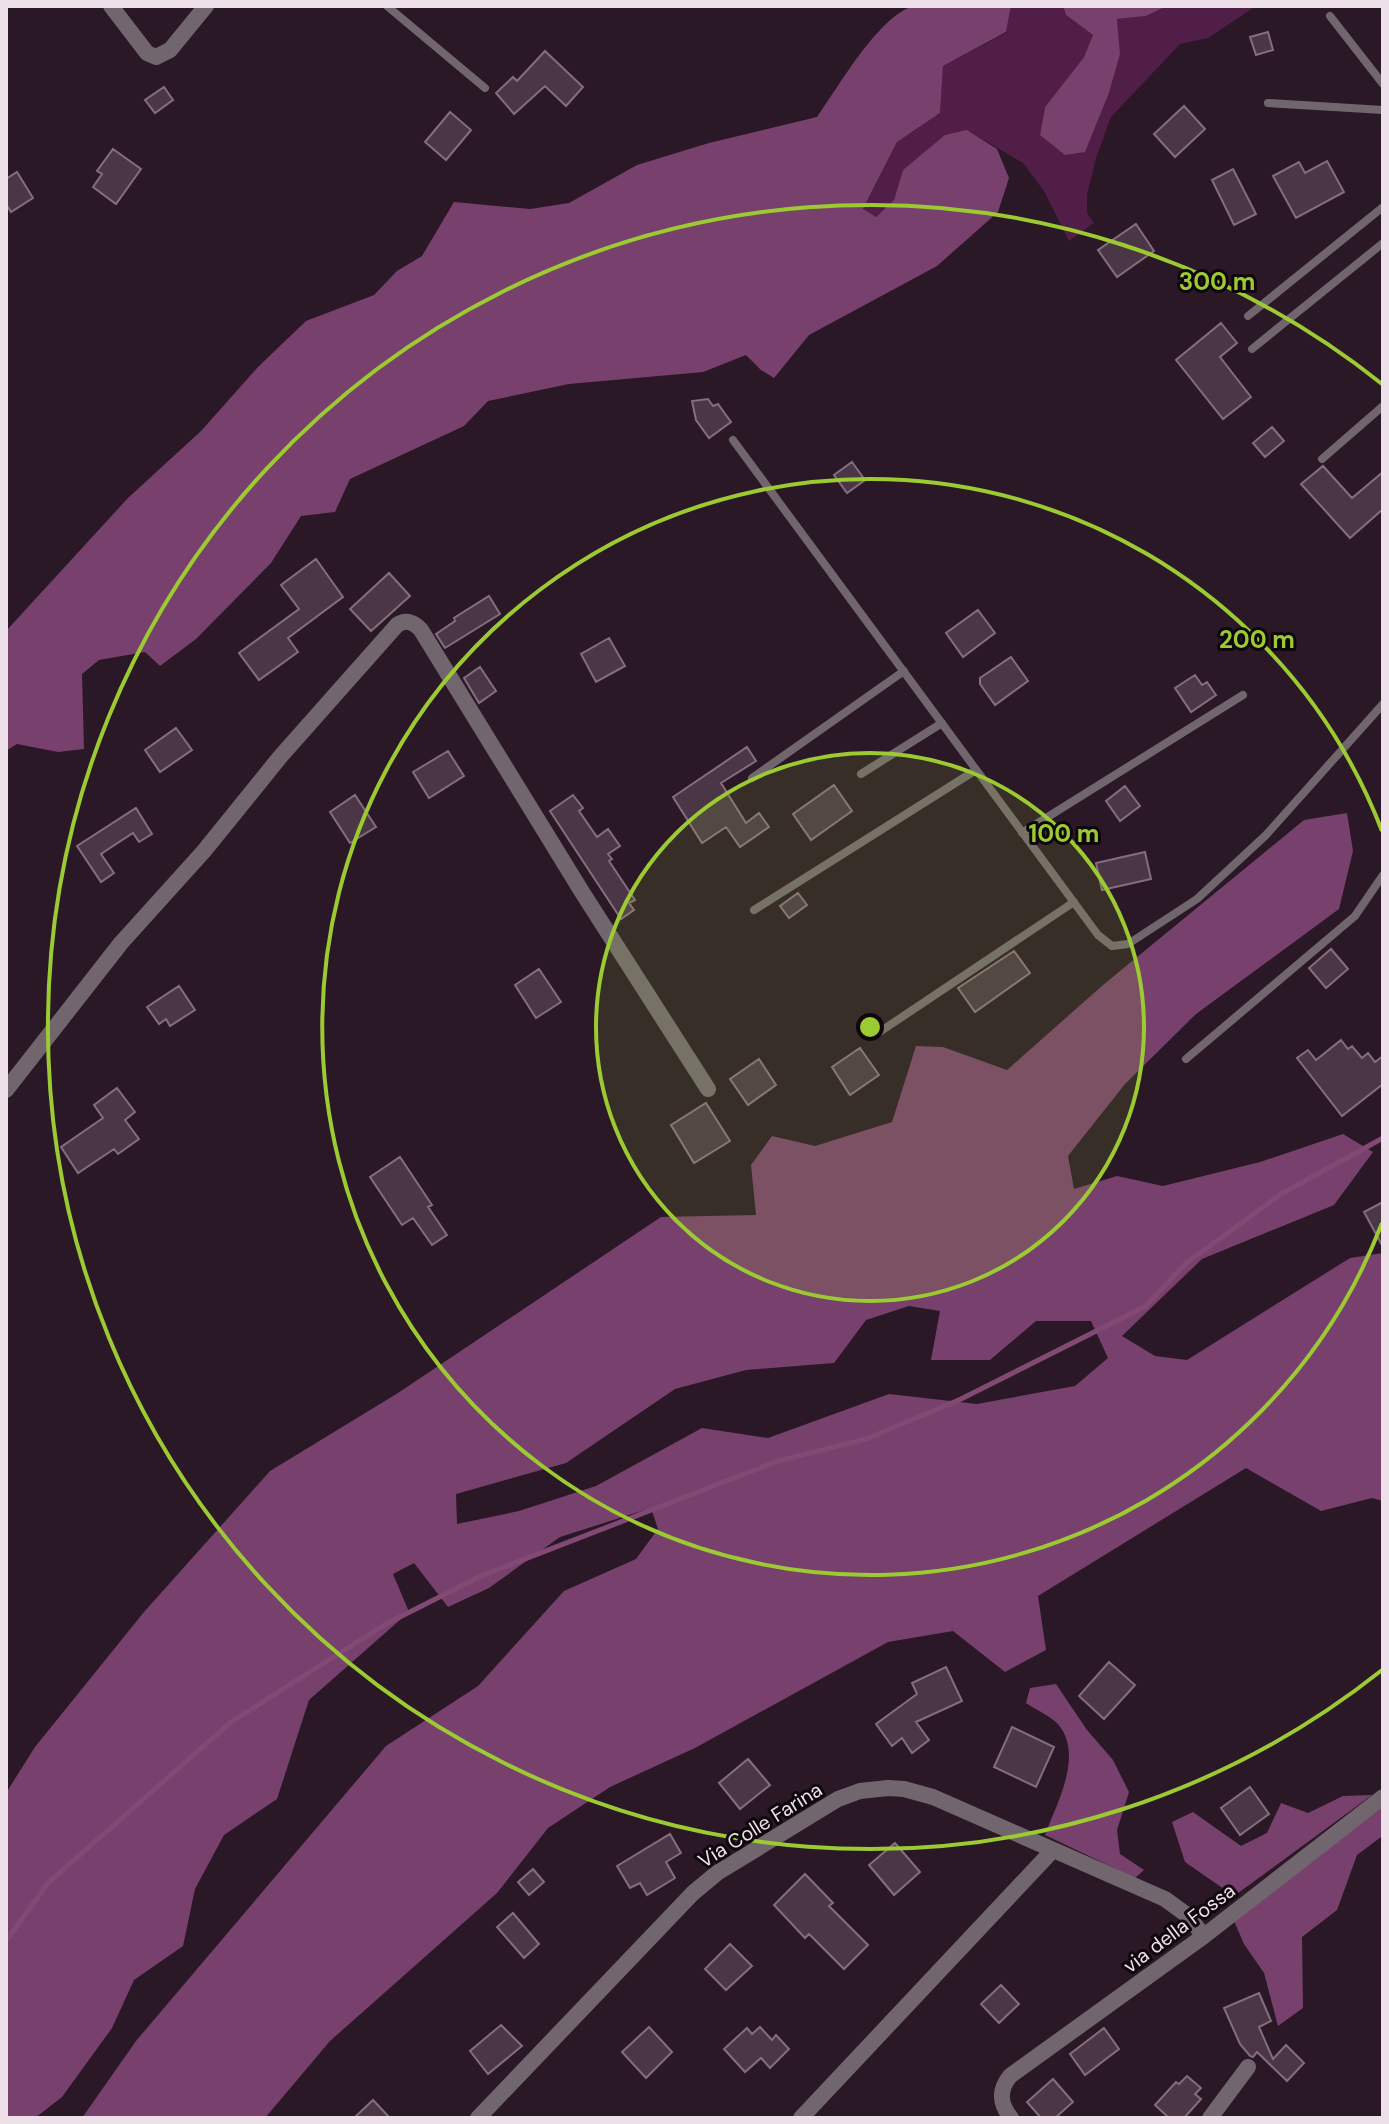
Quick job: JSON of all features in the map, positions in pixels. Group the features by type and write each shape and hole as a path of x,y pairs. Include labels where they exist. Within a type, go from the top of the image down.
{"street":[{"path":"111,6 147,53 156,57 170,50 206,6"},
{"path":"6,1090 121,943 204,851 280,757 387,636 397,625 406,622 421,630 708,1089"},
{"name":"Via Colle Farina","path":"478,2118 693,1893 717,1873 838,1799 874,1789 904,1789 933,1797 1053,1850 1171,1903 1187,1915 1204,1936"},
{"name":"via della Fossa","path":"1011,2118 1003,2106 1002,2091 1010,2076 1204,1936 1383,1797"},
{"path":"801,2118 1053,1850"},
{"path":"1210,2118 1248,2067"}],"lane":[{"path":"387,6 485,88"},
{"path":"1330,16 1383,84"},
{"path":"1268,103 1383,110"},
{"path":"1248,316 1383,207"},
{"path":"1252,349 1383,243"},
{"path":"1322,459 1383,406"},
{"path":"733,440 1074,902 1103,940 1117,947 1128,944 1197,899 1266,835 1383,704"},
{"path":"752,778 904,671"},
{"path":"1022,833 1243,695"},
{"path":"861,774 942,723"},
{"path":"754,910 976,770"},
{"path":"1186,1059 1355,916 1383,875"},
{"path":"875,1035 1074,902"}],"shaded area":[{"path":"913,6 1011,6 1006,32 943,66 940,113 897,142 863,209 876,217 894,200 903,170 945,135 967,130 997,149 1009,178 998,212 937,266 809,335 774,378 746,355 703,372 569,384 488,401 464,426 350,479 335,512 301,516 271,563 196,639 160,666 145,652 99,660 82,674 84,749 58,752 17,744 6,751 6,631 128,498 201,431 259,366 306,321 374,295 397,271 422,256 454,202 530,209 569,203 637,165 709,143 817,117 873,38 886,24"},
{"path":"1011,6 1063,6 1066,15 1093,35 1084,57 1045,107 1040,135 1085,152 1109,93 1120,54 1117,19 1146,16 1167,6 1256,6 1208,38 1180,44 1111,117 1087,195 1087,213 1094,223 1069,241 1044,191 1023,163 967,130 903,170 894,200 875,218 863,210 897,142 940,113 943,66 1006,33"},
{"path":"1063,6 1167,6 1146,16 1117,19 1120,54 1109,93 1085,152 1065,155 1040,135 1045,107 1084,57 1093,35 1066,15"},
{"path":"1347,813 1353,851 1339,909 1196,1014 1125,1084 1068,1156 1074,1189 1117,1176 1163,1186 1260,1162 1343,1134 1373,1152 1334,1205 1202,1259 1122,1336 1155,1356 1187,1360 1350,1258 1383,1253 1383,1501 1372,1498 1321,1511 1246,1468 1038,1596 1046,1650 1005,1672 953,1631 888,1642 695,1748 610,1787 548,1828 497,1893 330,2041 265,2118 82,2118 136,2041 386,1746 478,1686 564,1591 636,1559 658,1529 651,1508 560,1537 489,1588 448,1607 414,1563 393,1574 409,1612 309,1700 277,1799 224,1835 195,1889 183,1946 134,1980 112,2028 62,2097 35,2118 6,2118 6,1793 35,1747 144,1612 270,1471 398,1393 661,1217 756,1215 751,1165 772,1136 815,1146 892,1122 916,1046 943,1047 1007,1070 1103,985 1304,820","holes":["909,1306 940,1311 931,1360 990,1360 1036,1321 1091,1321 1108,1358 1075,1386 977,1404 889,1394 768,1438 702,1428 596,1486 519,1511 457,1524 456,1494 566,1463 675,1389 746,1370 834,1363 866,1320"]},
{"path":"1056,1684 1087,1730 1113,1760 1129,1792 1117,1830 1120,1854 1144,1870 1135,1878 1045,1835 1065,1782 1069,1754 1067,1740 1058,1724 1026,1703 1030,1688"},
{"path":"1372,1795 1234,1896 1185,1862 1172,1822 1193,1812 1241,1846 1267,1833 1281,1803 1308,1813 1343,1796"},
{"path":"1383,1807 1381,1837 1357,1855 1337,1910 1302,1937 1303,2008 1278,2026 1264,1973 1244,1944 1234,1921"}],"building":[{"path":"1268,32 1273,50 1256,55 1250,37"},
{"path":"545,51 583,87 566,106 545,86 514,114 496,93 513,77 517,81"},
{"path":"164,87 173,100 155,113 145,100"},
{"path":"1184,106 1205,129 1175,157 1154,134"},
{"path":"450,112 471,130 446,160 425,142"},
{"path":"113,149 141,169 116,204 93,187 102,174 97,171"},
{"path":"1327,161 1344,192 1296,218 1273,176 1299,162 1305,173"},
{"path":"1233,169 1256,214 1234,225 1212,180"},
{"path":"17,172 33,198 11,212 6,204 6,179"},
{"path":"1136,224 1154,251 1117,277 1098,250"},
{"path":"1221,323 1237,343 1220,357 1251,397 1223,419 1176,360"},
{"path":"708,399 713,406 718,404 731,422 709,438 696,420 692,401"},
{"path":"1272,427 1284,441 1265,457 1253,443"},
{"path":"852,462 865,480 847,493 834,475"},
{"path":"1323,466 1352,498 1383,472 1383,509 1350,538 1301,484"},
{"path":"316,559 343,597 288,638 298,652 259,680 239,653 299,609 281,585"},
{"path":"389,573 410,596 371,631 350,609"},
{"path":"489,596 500,614 445,648 436,634 455,621 454,618"},
{"path":"978,610 995,633 963,657 946,633"},
{"path":"609,638 625,666 596,682 581,654"},
{"path":"1011,657 1028,681 995,705 980,684 980,678"},
{"path":"480,667 496,691 479,703 464,678"},
{"path":"1195,675 1202,685 1207,682 1216,695 1191,712 1175,688"},
{"path":"176,728 192,750 160,772 145,750"},
{"path":"747,747 756,761 721,783 746,823 759,813 769,827 740,847 726,827 702,843 673,797"},
{"path":"448,751 464,776 429,798 413,772"},
{"path":"834,785 852,811 811,840 793,814"},
{"path":"1125,786 1140,806 1120,821 1106,801"},
{"path":"355,795 376,827 350,843 330,812"},
{"path":"573,795 583,808 579,811 597,837 608,829 620,846 608,854 612,859 609,861 635,900 629,903 634,910 621,919 550,811"},
{"path":"136,808 152,834 139,842 133,833 101,854 114,873 101,882 77,846"},
{"path":"1145,852 1151,879 1102,890 1096,863"},
{"path":"798,893 807,905 789,918 780,906"},
{"path":"1331,949 1348,969 1326,988 1309,968"},
{"path":"1014,951 1030,973 975,1012 958,988"},
{"path":"539,969 561,1002 536,1018 515,985"},
{"path":"179,986 195,1010 170,1026 166,1019 159,1024 147,1007"},
{"path":"1341,1040 1348,1049 1352,1046 1362,1058 1368,1053 1375,1062 1383,1056 1383,1084 1342,1116 1297,1058 1308,1050 1316,1060"},
{"path":"860,1048 879,1075 850,1095 832,1067"},
{"path":"759,1059 776,1085 748,1105 730,1079"},
{"path":"117,1088 135,1112 125,1120 139,1139 118,1154 114,1149 78,1173 61,1147 103,1118 94,1105"},
{"path":"706,1103 730,1141 694,1163 671,1125"},
{"path":"400,1157 432,1205 428,1207 447,1235 432,1245 413,1218 402,1225 370,1177"},
{"path":"1383,1202 1383,1247 1364,1212"},
{"path":"1109,1662 1135,1685 1104,1719 1079,1696"},
{"path":"946,1667 962,1701 916,1722 929,1740 912,1753 902,1738 892,1746 876,1724 917,1694 912,1683"},
{"path":"1012,1727 1054,1747 1036,1787 994,1767"},
{"path":"748,1759 770,1785 740,1809 719,1783"},
{"path":"1250,1787 1269,1814 1240,1835 1221,1808"},
{"path":"670,1834 681,1853 666,1862 675,1878 647,1895 640,1883 630,1888 617,1866"},
{"path":"895,1843 920,1872 894,1895 869,1865"},
{"path":"533,1869 544,1882 529,1895 518,1882"},
{"path":"805,1874 833,1903 829,1906 868,1945 844,1969 809,1934 805,1938 774,1905"},
{"path":"513,1913 539,1944 524,1958 497,1927"},
{"path":"730,1944 752,1966 726,1990 705,1969"},
{"path":"1001,1985 1019,2004 999,2023 981,2004"},
{"path":"1259,1993 1271,2021 1259,2027 1273,2059 1286,2045 1304,2063 1287,2081 1257,2052 1250,2056 1240,2044 1224,2008"},
{"path":"501,2025 522,2046 488,2074 470,2051"},
{"path":"649,2027 672,2052 646,2078 622,2052"},
{"path":"760,2027 772,2040 776,2035 789,2049 770,2068 761,2058 745,2072 724,2049 747,2028 752,2034"},
{"path":"1104,2028 1119,2049 1085,2075 1070,2054"},
{"path":"1187,2076 1201,2088 1195,2094 1201,2099 1184,2118 1169,2118 1155,2105 1176,2082 1179,2084"},
{"path":"1053,2079 1073,2102 1055,2118 1041,2118 1027,2102"},
{"path":"373,2100 390,2118 354,2118"}],"waterway":[{"path":"6,1941 48,1883 231,1722 384,1625 481,1576 778,1461 866,1439 961,1399 1146,1306 1185,1264 1281,1194 1383,1138"}]}
